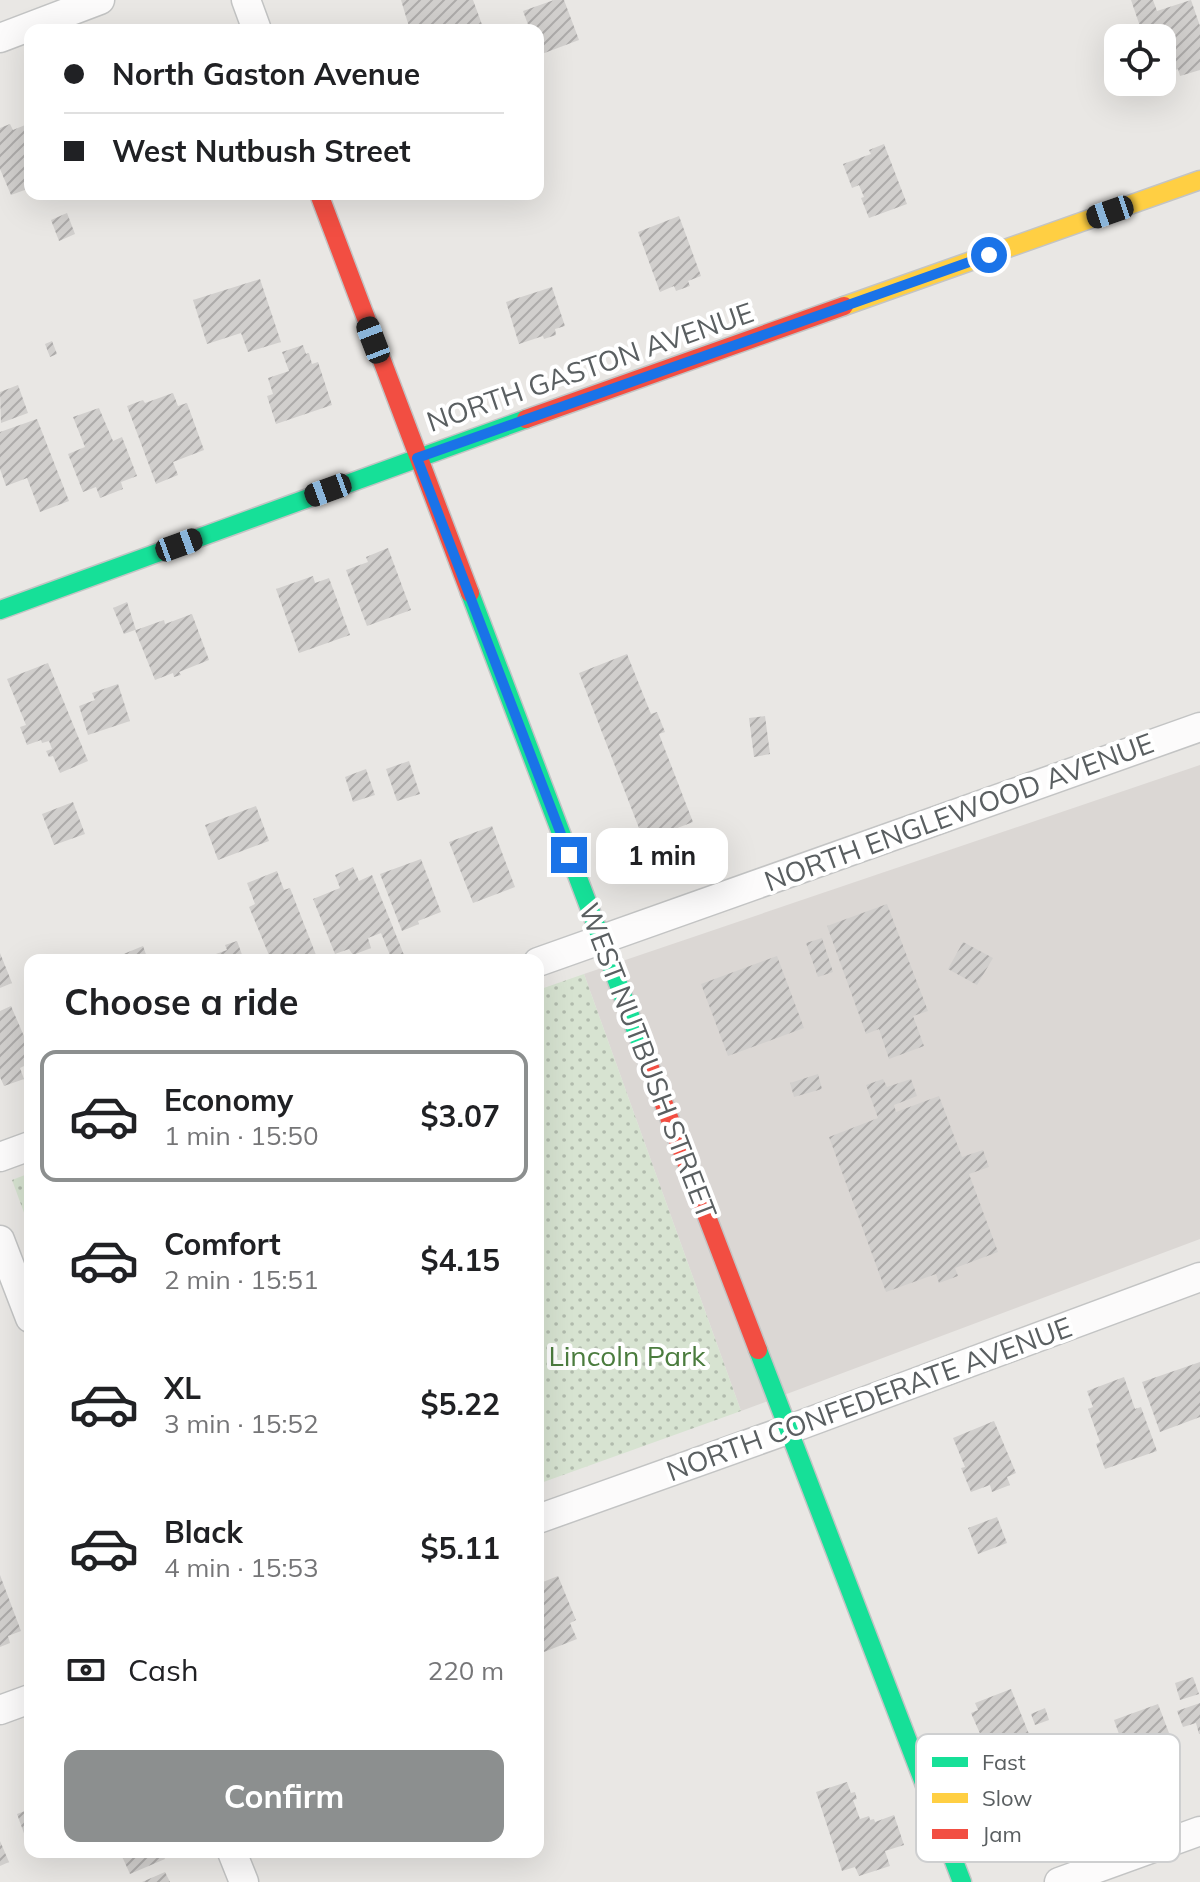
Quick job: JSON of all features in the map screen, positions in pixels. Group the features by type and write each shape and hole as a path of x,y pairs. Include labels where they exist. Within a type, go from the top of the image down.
{"street":[{"path":"37,24 100,0"},
{"path":"246,0 255,24"},
{"path":"0,38 24,29"},
{"name":"NORTH GASTON AVENUE","path":"0,610 417,458 1200,180"},
{"name":"WEST NUTBUSH STREET","path":"321,200 916,1761"},
{"name":"NORTH ENGLEWOOD AVENUE","path":"544,960 1200,727"},
{"path":"0,1157 24,1148"},
{"path":"0,1240 24,1302"},
{"name":"NORTH CONFEDERATE AVENUE","path":"544,1517 1200,1277"},
{"path":"0,1710 24,1701"},
{"path":"1180,1838 1200,1831"},
{"path":"234,1858 244,1882"},
{"name":"WEST NUTBUSH STREET","path":"954,1862 962,1882"},
{"path":"1059,1882 1114,1862"}],"shaded area":[{"path":"1200,765 1200,1239 741,1411 584,974"}],"green space":[{"name":"Lincoln Park","path":"584,974 741,1411 544,1482 544,988"},
{"path":"24,1175 24,1213 12,1180"}],"building":[{"path":"401,0 473,0 482,24 408,24"},
{"path":"554,0 564,0 579,40 544,53 544,24 528,24 523,11"},
{"path":"1131,0 1153,0 1157,11 1191,0 1200,26 1200,70 1180,76 1176,70 1176,24 1139,24"},
{"path":"10,124 13,130 24,125 24,190 11,195 0,169 0,128"},
{"path":"884,144 907,204 869,218 859,185 852,188 843,164 871,154 869,150"},
{"path":"67,213 75,234 59,241 51,220"},
{"path":"679,216 701,276 688,281 690,286 676,291 674,286 660,292 638,232"},
{"path":"260,279 281,342 248,352 241,333 207,344 193,300"},
{"path":"552,287 565,326 555,329 556,335 519,344 506,302"},
{"path":"52,341 57,354 50,357 45,344"},
{"path":"303,345 312,364 318,362 332,405 276,424 267,396 273,394 268,378 289,371 282,352"},
{"path":"18,385 28,413 1,423 0,392"},
{"path":"173,393 178,406 187,403 204,450 173,462 178,475 156,484 127,406"},
{"path":"99,408 113,441 122,437 137,476 121,482 123,489 100,498 96,487 83,492 68,454 85,447 73,417"},
{"path":"37,419 69,501 40,512 27,478 6,486 0,469 0,432"},
{"path":"388,548 411,610 367,626 346,570 368,562 366,557"},
{"path":"313,576 315,583 329,578 350,635 299,653 276,589"},
{"path":"127,602 136,630 192,614 209,660 179,672 181,675 174,677 173,673 155,680 135,630 124,634 113,608"},
{"path":"627,654 651,714 657,712 665,732 659,734 693,822 644,841 579,673"},
{"path":"48,663 88,761 60,773 53,756 49,757 46,751 52,749 49,741 42,743 41,740 27,745 20,727 26,725 7,679"},
{"path":"118,684 130,721 88,735 79,706 95,700 92,693"},
{"path":"765,716 770,754 754,757 749,718"},
{"path":"409,761 420,794 397,801 386,769"},
{"path":"366,769 375,795 353,802 345,777"},
{"path":"73,802 85,834 54,845 42,814"},
{"path":"256,806 269,841 218,860 205,825"},
{"path":"492,826 515,887 473,903 449,842"},
{"path":"421,859 441,912 402,931 380,874"},
{"path":"353,867 359,881 372,875 404,954 390,954 381,933 368,938 371,948 356,954 349,949 335,954 313,899 340,888 335,875"},
{"path":"277,871 284,890 290,888 316,954 269,954 249,907 255,904 247,883"},
{"path":"887,904 928,1011 913,1016 924,1046 889,1059 879,1029 866,1034 827,926"},
{"path":"822,938 833,972 818,977 806,943"},
{"path":"237,941 242,954 216,954 227,950 225,945"},
{"path":"963,942 993,958 977,985 948,969"},
{"path":"143,946 146,954 124,954"},
{"path":"0,953 12,983 0,988"},
{"path":"777,956 804,1028 728,1056 701,984"},
{"path":"11,1006 24,1036 24,1066 20,1068 24,1079 4,1086 0,1077 0,1011"},
{"path":"818,1074 822,1089 794,1097 790,1083"},
{"path":"883,1079 887,1087 911,1079 917,1096 894,1105 896,1112 939,1096 962,1157 983,1150 989,1167 969,1174 998,1252 955,1268 958,1276 939,1283 936,1274 886,1292 829,1137 878,1118 866,1085"},
{"path":"1200,1362 1200,1417 1160,1432 1142,1382"},
{"path":"1124,1377 1135,1409 1141,1407 1157,1451 1105,1469 1096,1444 1100,1442 1088,1409 1093,1407 1087,1391"},
{"path":"994,1421 1016,1473 1007,1477 1010,1485 992,1492 990,1485 971,1492 953,1438"},
{"path":"997,1517 1007,1543 978,1554 968,1528"},
{"path":"0,1575 21,1631 8,1636 10,1643 0,1647"},
{"path":"558,1576 576,1620 570,1623 577,1639 544,1652 544,1582"},
{"path":"1193,1677 1199,1694 1180,1700 1175,1683"},
{"path":"1011,1689 1029,1734 980,1734 971,1713 978,1710 975,1703"},
{"path":"1200,1703 1199,1734 1196,1723 1183,1727 1177,1711"},
{"path":"1158,1704 1169,1734 1119,1734 1114,1720"},
{"path":"1045,1708 1049,1720 1035,1725 1031,1714"},
{"path":"847,1782 851,1793 855,1792 857,1799 853,1800 860,1819 869,1816 875,1822 894,1815 904,1845 885,1851 890,1866 859,1876 855,1867 842,1871 816,1792"},
{"path":"24,1811 24,1833 17,1814"},
{"path":"0,1841 9,1862 0,1866"},
{"path":"123,1858 165,1858 165,1859 130,1874"},
{"path":"165,1872 170,1882 142,1882"}],"traffic: fast":[{"path":"0,610 526,419"},
{"path":"470,593 644,1052"},
{"path":"758,1350 916,1762"},
{"path":"954,1862 962,1882"}],"traffic: slow":[{"path":"844,306 1200,180"}],"traffic: jam":[{"path":"321,200 470,593"},
{"path":"526,419 844,306"},
{"path":"644,1052 758,1350"}],"route":[{"path":"569,855 417,458 989,255"}]}
